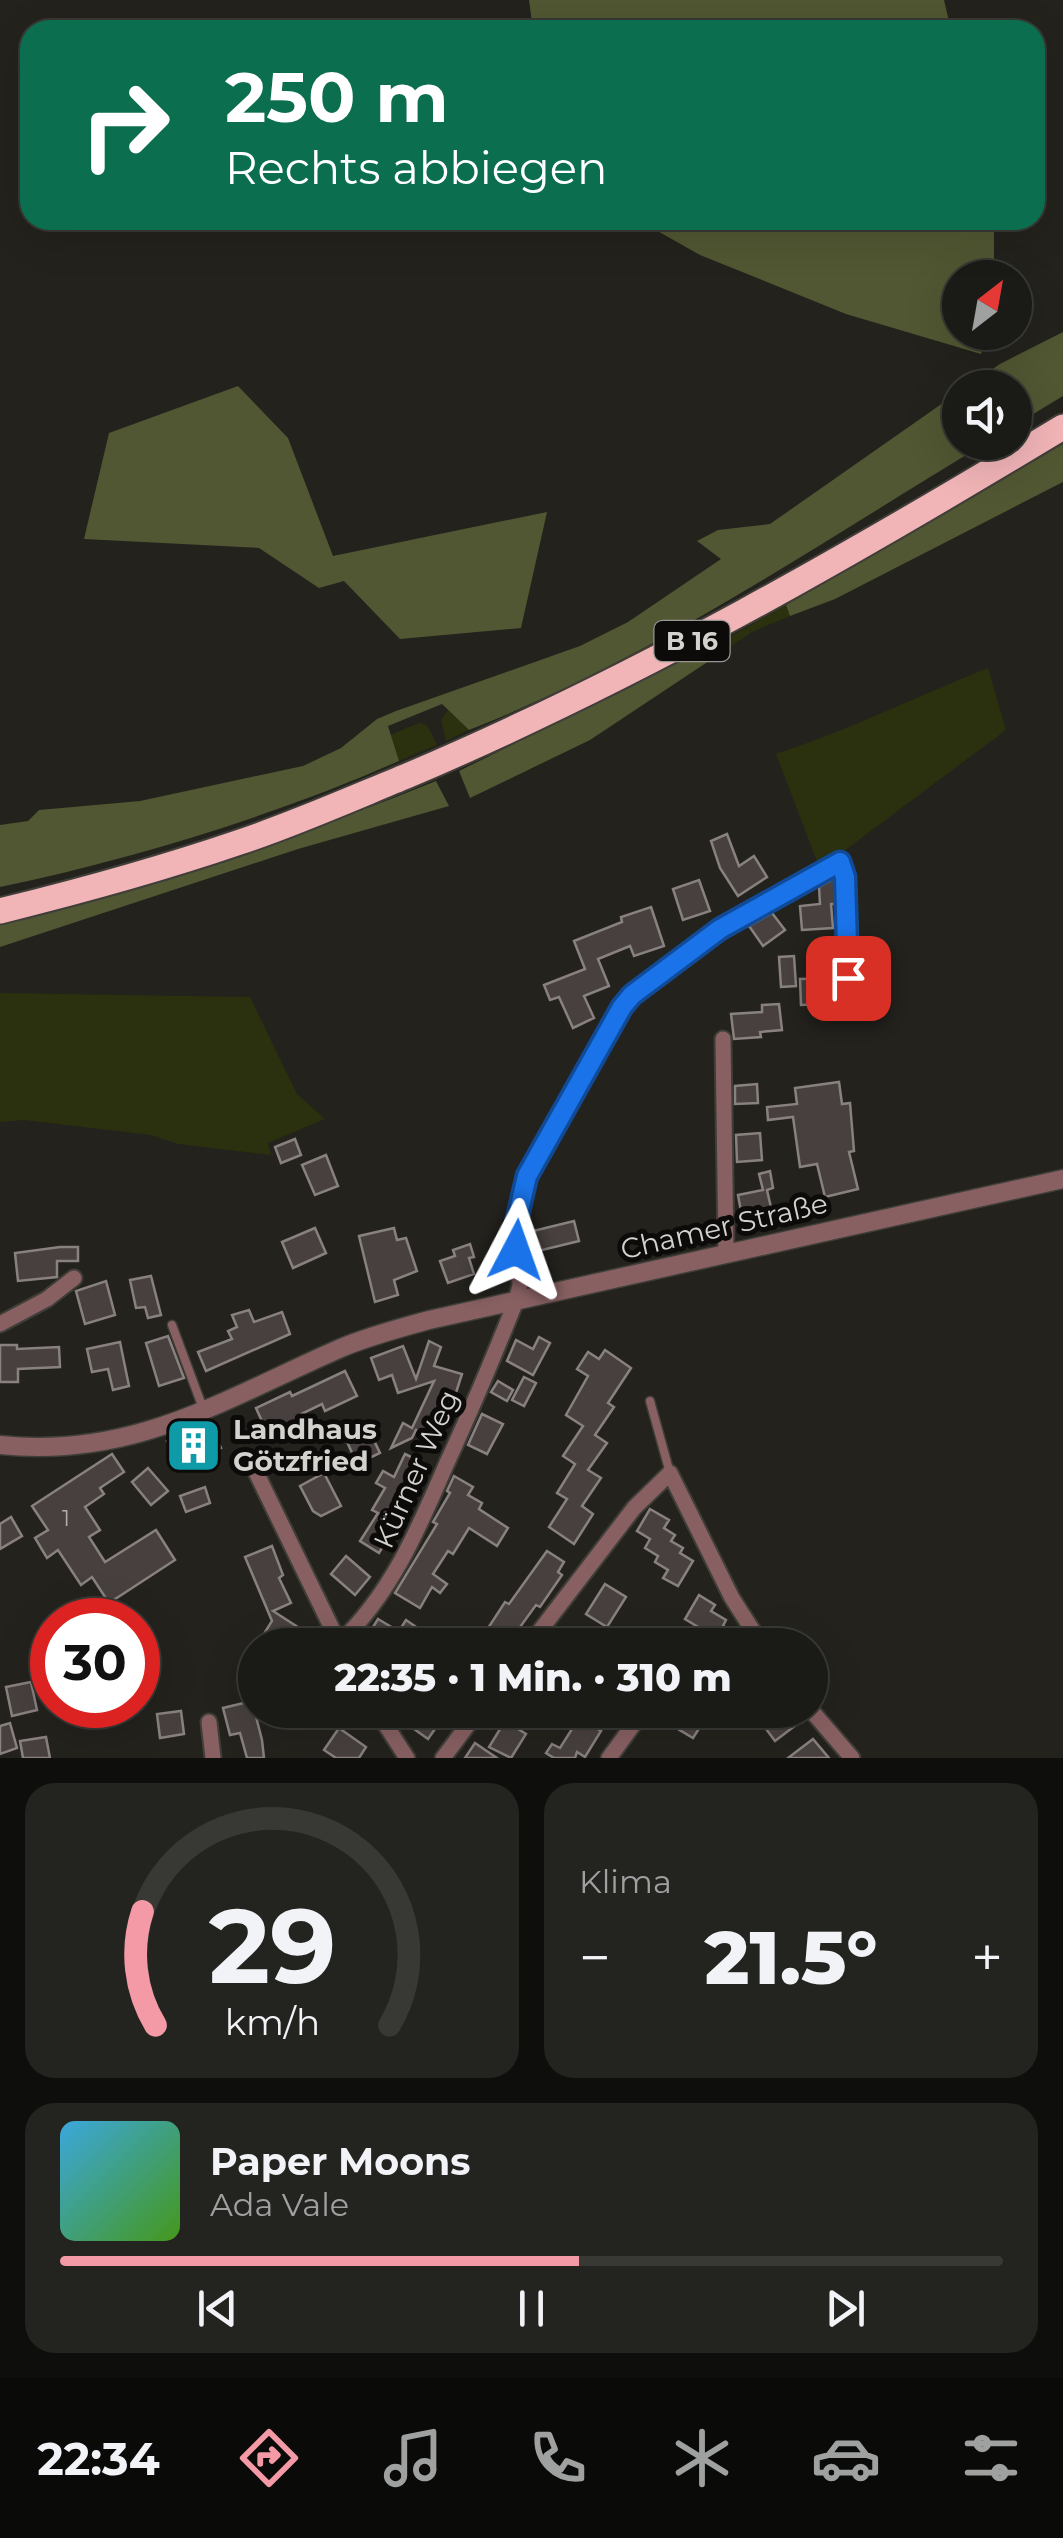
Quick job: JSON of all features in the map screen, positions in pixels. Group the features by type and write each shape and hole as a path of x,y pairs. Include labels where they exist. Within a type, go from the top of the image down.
{"highway":[{"name":"B 16","path":"0,911 113,882 240,842 477,746 780,594 1063,427"}],"street":[{"path":"516,1301 520,1286 517,1219 527,1176 622,1007 632,995 720,929 840,862"},
{"path":"723,1038 726,1254"},
{"name":"Chamer Straße","path":"1,1448 112,1442 164,1428 345,1346 429,1320 1063,1179"},
{"path":"0,1324 74,1278"},
{"name":"Kürner Weg","path":"354,1628 371,1609 410,1548 516,1301"},
{"path":"254,1468 331,1628"},
{"path":"542,1628 634,1508 670,1473 732,1598 751,1628"},
{"path":"209,1722 213,1758"},
{"path":"387,1728 406,1758"},
{"path":"443,1758 466,1728"},
{"path":"609,1758 631,1728"},
{"path":"826,1728 852,1758"}],"lane":[{"path":"840,862 845,877 848,978"},
{"path":"172,1326 204,1411"},
{"path":"650,1402 670,1473"}],"green space":[{"path":"529,0 944,0 949,20 532,20"},
{"path":"656,230 994,230 994,260 942,260 942,342 846,314 700,255"},
{"path":"1063,332 1063,396 1032,415 1032,370 991,370"},
{"path":"238,386 288,438 333,556 547,512 521,628 400,639 344,581 319,588 259,548 84,539 109,433"},
{"path":"942,404 942,460 958,460 734,597 604,669 469,730 442,704 388,726 399,761 351,781 203,834 0,887 0,825 28,821 39,810 140,801 303,766 341,748 377,719 580,646 628,622 721,559 697,541 718,530 770,524"},
{"path":"1063,444 1063,482 835,599 790,616 786,605"},
{"path":"786,605 790,616 752,632 730,647 726,639"},
{"path":"726,639 730,647 590,740 470,798 459,771"},
{"path":"988,668 1006,730 820,869 776,754"},
{"path":"448,710 469,730 446,741 441,720"},
{"path":"419,723 427,725 437,745 399,761 390,735"},
{"path":"436,781 449,806 298,849 0,947 0,923 221,861"},
{"path":"0,993 250,997 297,1094 325,1119 268,1143 271,1155 178,1144 151,1135 24,1120 0,1122"}],"building":[{"path":"727,834 739,866 754,856 767,877 738,896 720,868 711,841"},
{"path":"835,878 833,928 802,930 800,906 820,904 819,887"},
{"path":"699,880 710,911 683,920 673,889"},
{"path":"651,907 664,946 634,956 630,946 598,959 609,986 584,996 594,1018 573,1028 559,997 550,1000 544,985 585,969 574,941"},
{"path":"772,913 785,930 763,946 749,926"},
{"path":"794,956 796,986 781,987 779,957"},
{"path":"831,978 832,1004 801,1005 800,979"},
{"path":"779,1004 782,1030 760,1032 761,1037 734,1039 731,1014 762,1012 762,1005"},
{"path":"839,1082 842,1104 850,1103 854,1151 849,1152 858,1189 825,1197 817,1164 800,1167 793,1117 768,1120 767,1107 797,1104 795,1088"},
{"path":"757,1084 758,1103 735,1104 735,1086"},
{"path":"760,1133 762,1160 737,1162 736,1135"},
{"path":"295,1139 301,1155 281,1163 275,1147"},
{"path":"326,1155 338,1186 315,1195 302,1165"},
{"path":"770,1171 773,1188 767,1190 772,1212 742,1217 738,1195 763,1190 759,1174"},
{"path":"574,1221 579,1241 530,1253 529,1232"},
{"path":"315,1228 326,1253 293,1268 282,1242"},
{"path":"394,1228 397,1240 406,1238 417,1271 394,1280 398,1295 375,1302 359,1236"},
{"path":"470,1244 474,1274 448,1283 440,1261 455,1256 453,1250"},
{"path":"78,1247 78,1261 57,1261 57,1277 18,1281 15,1253"},
{"path":"151,1276 161,1315 148,1318 145,1307 136,1308 130,1280"},
{"path":"106,1281 115,1315 85,1324 76,1291"},
{"path":"249,1310 254,1322 282,1312 290,1334 206,1371 198,1352 232,1339 228,1331 237,1327 232,1315"},
{"path":"168,1336 184,1378 159,1386 146,1343"},
{"path":"539,1337 550,1343 533,1375 507,1361 516,1340 533,1349"},
{"path":"429,1341 441,1347 434,1366 462,1374 453,1402 436,1439 416,1430 412,1438 391,1448 403,1423 412,1428 434,1381 398,1393 392,1375 379,1380 371,1358 403,1346 416,1379"},
{"path":"120,1342 129,1386 113,1390 108,1369 92,1372 87,1349"},
{"path":"0,1345 17,1345 17,1349 59,1347 60,1367 18,1369 18,1382 0,1382"},
{"path":"605,1350 631,1368 608,1403 614,1407 595,1435 607,1443 588,1470 601,1478 582,1506 593,1514 574,1544 549,1527 567,1499 557,1493 575,1464 563,1456 583,1426 566,1415 588,1376 577,1369 588,1352 599,1359"},
{"path":"345,1371 357,1396 325,1411 322,1404 301,1414 309,1430 286,1441 278,1422 265,1428 256,1408"},
{"path":"524,1377 536,1383 524,1406 512,1400"},
{"path":"498,1381 513,1390 507,1401 491,1392"},
{"path":"482,1414 503,1424 487,1454 468,1445"},
{"name":"Landhaus Götzfried","path":"208,1422 221,1448 180,1468 167,1441"},
{"path":"366,1424 380,1453 357,1464 344,1435"},
{"path":"112,1454 124,1472 100,1488 104,1494 85,1507 100,1530 89,1537 105,1562 156,1530 175,1560 117,1598 106,1598 92,1577 81,1585 58,1550 47,1558 35,1538 48,1530 32,1506"},
{"path":"405,1454 424,1463 412,1497 379,1553 360,1541 378,1513 372,1510 385,1488 376,1483 383,1471 394,1477"},
{"path":"148,1468 168,1491 151,1505 132,1482"},
{"path":"324,1473 341,1506 321,1516 313,1511 300,1486"},
{"path":"454,1476 473,1487 468,1495 482,1503 479,1509 508,1528 497,1546 469,1528 453,1554 448,1551 433,1574 447,1584 440,1593 432,1587 420,1608 395,1593 437,1524 433,1522 450,1493 447,1491"},
{"path":"205,1487 210,1503 186,1512 180,1496"},
{"path":"650,1509 669,1520 664,1528 675,1535 671,1541 693,1561 678,1586 663,1578 668,1570 655,1562 658,1556 645,1548 650,1539 637,1531"},
{"path":"11,1517 22,1536 0,1549 0,1524"},
{"path":"272,1546 283,1575 279,1578 291,1603 273,1611 299,1628 268,1628 272,1621 245,1557"},
{"path":"547,1551 564,1562 558,1572 562,1575 519,1628 488,1628 505,1602 509,1604"},
{"path":"346,1556 370,1577 355,1595 331,1574"},
{"path":"605,1584 626,1597 607,1627 586,1614"},
{"path":"699,1595 715,1605 711,1611 726,1620 723,1626 727,1628 698,1628 685,1619"},
{"path":"378,1619 393,1628 372,1628"},
{"path":"406,1620 418,1628 401,1628"},
{"path":"30,1682 30,1712 12,1716 6,1687"},
{"path":"238,1704 238,1728 259,1728 264,1758 247,1758 240,1733 230,1735 223,1708"},
{"path":"181,1711 184,1734 160,1738 160,1714"},
{"path":"10,1723 17,1748 0,1754 0,1726"},
{"path":"339,1728 366,1747 359,1758 336,1758 324,1750"},
{"path":"413,1728 436,1728 428,1739"},
{"path":"501,1728 516,1728 526,1734 511,1758 489,1747"},
{"path":"573,1728 601,1731 585,1757 577,1752 575,1758 554,1758 546,1753 552,1744 560,1748"},
{"path":"676,1728 699,1728 693,1738"},
{"path":"765,1728 792,1728 775,1741"},
{"path":"46,1737 50,1758 23,1758 20,1741"},
{"path":"813,1739 829,1758 788,1758"},
{"path":"475,1743 497,1758 465,1758"}],"place":[{"name":"Landhaus Götzfried","path":"194,1445"}],"route":[{"path":"516,1250 520,1196 527,1176 590,1061 632,995 720,929 840,862 845,877 848,978"}]}
